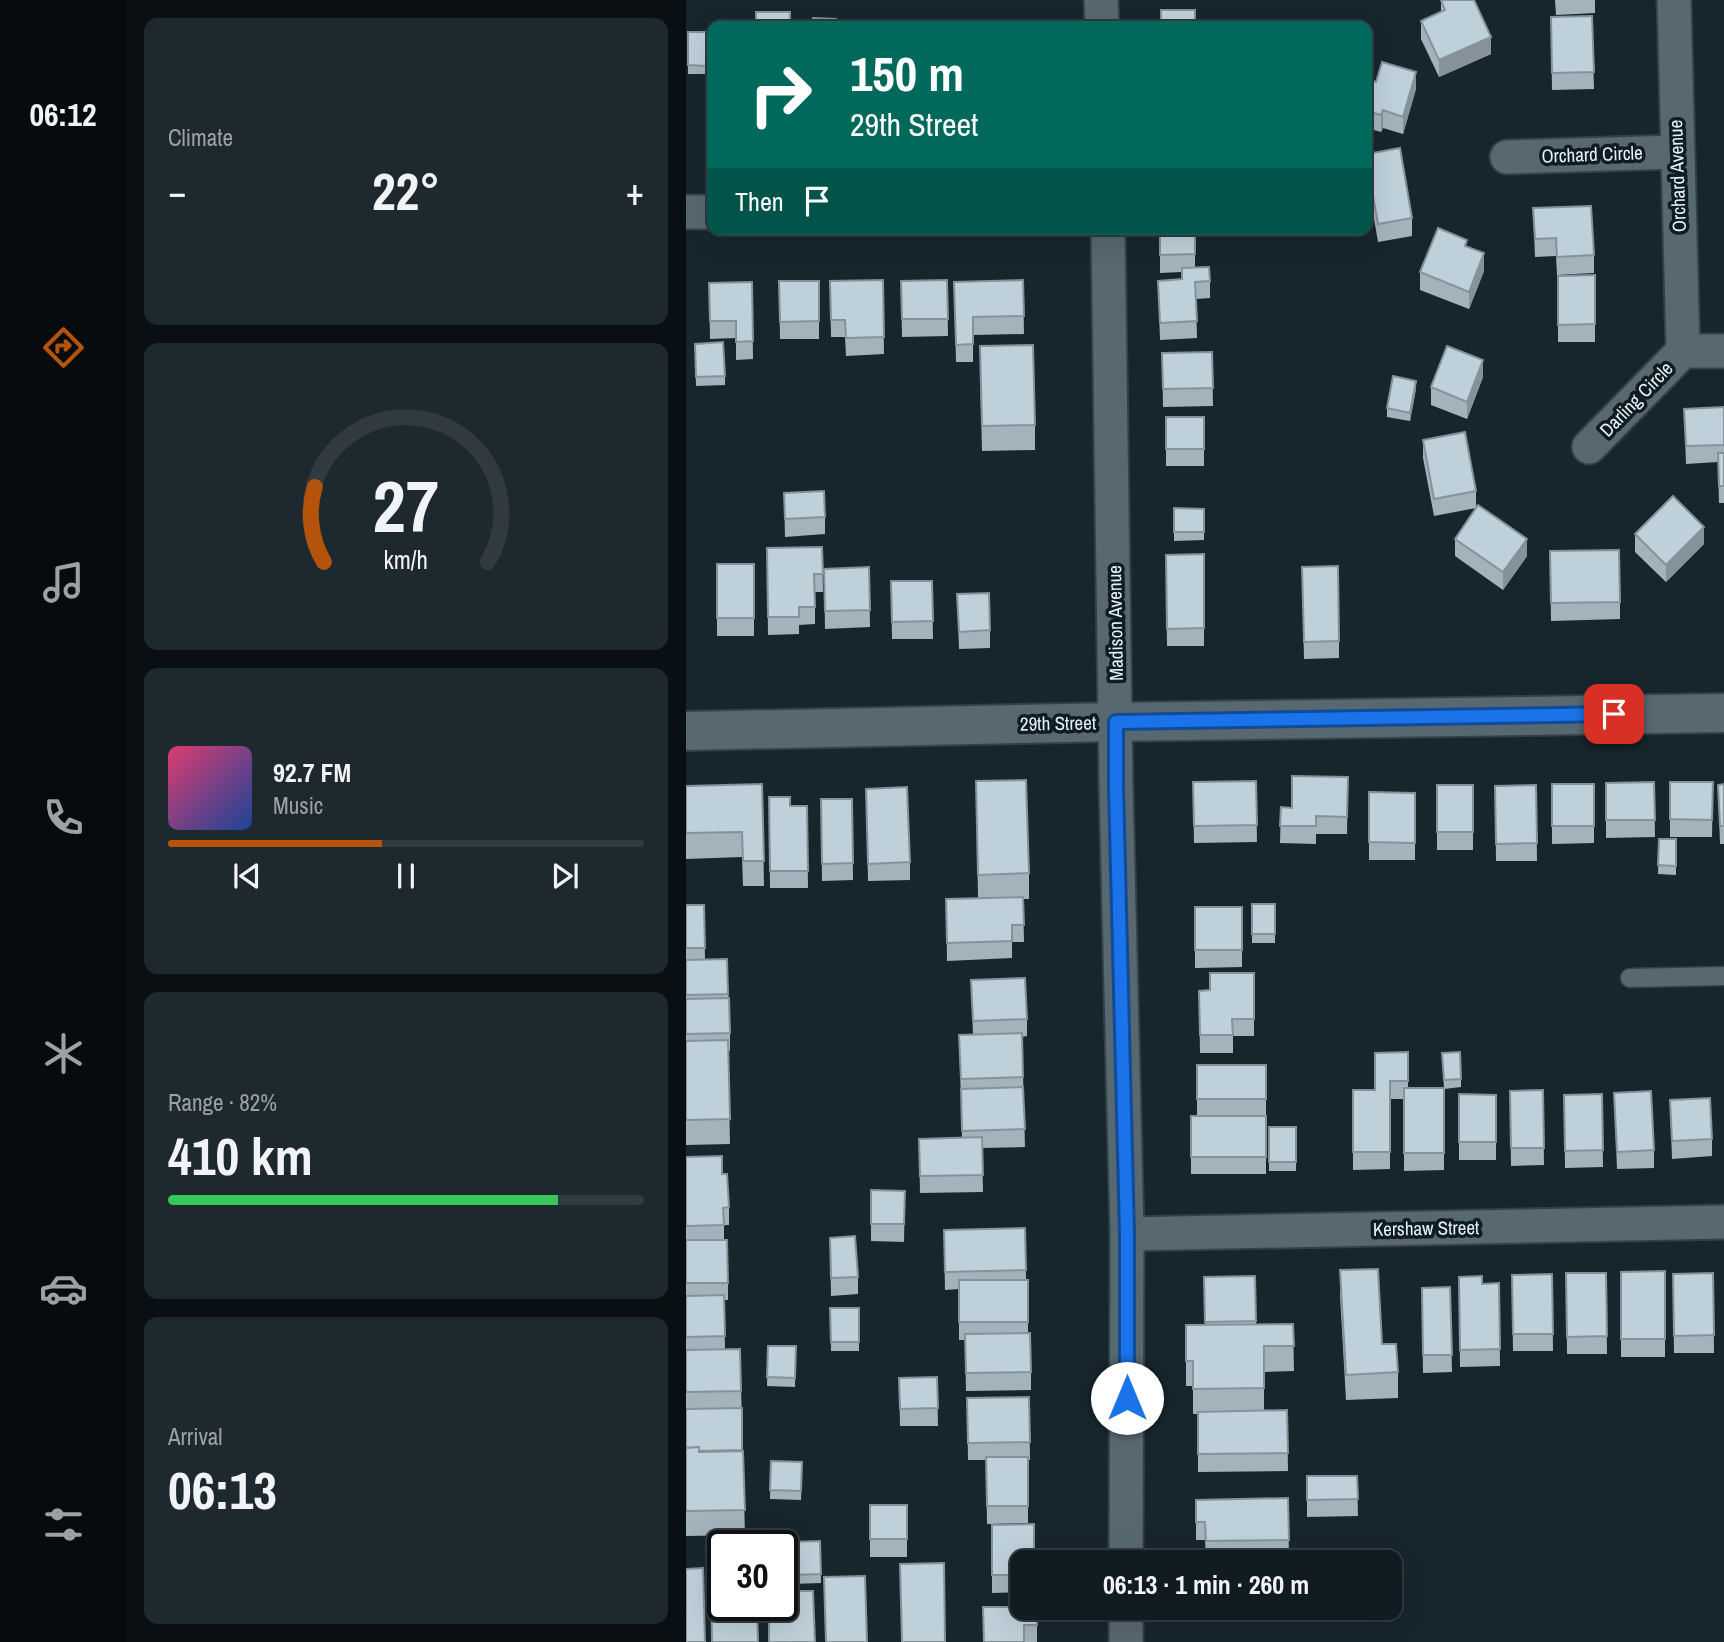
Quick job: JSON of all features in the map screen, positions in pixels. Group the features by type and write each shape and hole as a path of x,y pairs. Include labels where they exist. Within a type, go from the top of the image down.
{"street":[{"path":"1101,0 1102,21"},
{"name":"Orchard Avenue","path":"1674,0 1683,351"},
{"name":"Orchard Circle","path":"1507,157 1676,152"},
{"path":"686,212 707,212"},
{"name":"Madison Avenue","path":"1108,235 1116,787 1127,1234 1126,1550"},
{"path":"1683,351 1724,351"},
{"name":"Darling Circle","path":"1589,447 1683,351"},
{"name":"29th Street","path":"686,731 1724,713"},
{"name":"Kershaw Street","path":"1127,1234 1724,1222"},
{"path":"1126,1620 1126,1642"}],"lane":[{"path":"1630,978 1724,976"}],"building":[{"path":"1441,0 1474,0 1491,37 1439,60 1421,21 1445,10"},
{"path":"1161,10 1195,10 1195,21 1161,21"},
{"path":"756,12 790,12 790,21 756,21"},
{"path":"1592,16 1594,72 1552,73 1551,17"},
{"path":"813,18 836,21 813,21"},
{"path":"688,32 706,32 706,66 688,65"},
{"path":"1382,62 1416,72 1403,117 1383,110 1381,115 1372,112 1372,81 1376,82"},
{"path":"1400,148 1412,218 1378,224 1372,190 1372,153"},
{"path":"1591,206 1594,255 1557,257 1556,238 1535,239 1533,208"},
{"path":"1438,228 1467,240 1465,246 1484,253 1469,292 1420,272"},
{"path":"1160,235 1195,235 1195,254 1160,255"},
{"path":"1209,267 1210,281 1195,282 1197,321 1160,323 1158,281 1182,279 1182,268"},
{"path":"1595,275 1595,324 1558,325 1558,276"},
{"path":"883,280 884,337 846,338 845,320 831,320 830,281"},
{"path":"947,280 948,319 902,319 901,281"},
{"path":"1023,280 1024,316 973,317 973,344 956,345 954,282"},
{"path":"779,281 819,281 819,321 780,322"},
{"path":"752,282 753,341 736,342 736,321 710,321 709,283"},
{"path":"723,342 725,376 696,377 695,344"},
{"path":"1033,345 1035,425 982,426 980,346"},
{"path":"1447,346 1483,360 1467,402 1431,387"},
{"path":"1212,352 1213,388 1163,389 1162,353"},
{"path":"1393,376 1416,381 1410,413 1387,408"},
{"path":"1724,407 1724,445 1686,446 1684,409"},
{"path":"1166,417 1204,417 1204,449 1166,449"},
{"path":"1465,432 1476,491 1434,499 1423,440"},
{"path":"1718,453 1724,453 1724,486 1719,486"},
{"path":"824,491 825,517 785,519 784,493"},
{"path":"1673,496 1704,527 1666,565 1635,534"},
{"path":"1478,505 1527,539 1503,572 1455,539"},
{"path":"1174,508 1204,509 1204,532 1174,532"},
{"path":"822,547 823,574 814,574 815,607 799,607 799,617 768,617 767,548"},
{"path":"1619,550 1620,602 1551,603 1550,551"},
{"path":"1204,554 1204,628 1167,629 1166,555"},
{"path":"717,564 754,564 754,618 717,618"},
{"path":"1338,566 1339,641 1304,642 1302,567"},
{"path":"869,567 870,610 825,611 824,569"},
{"path":"891,581 932,581 933,621 892,622"},
{"path":"989,593 990,630 959,632 957,594"},
{"path":"1292,776 1348,777 1347,817 1316,816 1316,826 1280,826 1281,807 1292,808"},
{"path":"1026,780 1029,873 978,875 976,781"},
{"path":"1256,781 1257,825 1194,826 1193,782"},
{"path":"1654,782 1655,820 1606,820 1606,783"},
{"path":"1670,782 1713,782 1712,820 1670,819"},
{"path":"762,784 764,861 743,861 742,832 686,833 686,786"},
{"path":"1552,784 1594,784 1594,826 1552,826"},
{"path":"1724,784 1724,826 1720,826 1718,785"},
{"path":"1437,785 1473,785 1473,832 1437,832"},
{"path":"1536,785 1537,843 1496,844 1495,786"},
{"path":"907,787 910,862 868,864 866,789"},
{"path":"1369,792 1415,793 1415,843 1369,842"},
{"path":"769,797 790,797 790,806 807,806 808,871 770,871"},
{"path":"821,799 852,799 853,863 822,864"},
{"path":"1659,839 1676,839 1676,866 1658,865"},
{"path":"1023,897 1024,925 1012,925 1012,941 947,943 946,899"},
{"path":"1252,904 1275,904 1275,934 1252,934"},
{"path":"686,905 704,905 705,948 686,948"},
{"path":"1195,907 1242,907 1242,950 1195,950"},
{"path":"727,959 728,994 686,995 686,960"},
{"path":"1210,973 1254,973 1254,1019 1232,1019 1233,1035 1200,1035 1199,991 1210,990"},
{"path":"1025,978 1027,1019 973,1021 971,980"},
{"path":"729,998 730,1033 686,1034 686,999"},
{"path":"1022,1033 1023,1077 961,1079 959,1035"},
{"path":"728,1040 730,1119 686,1120 686,1041"},
{"path":"1408,1052 1408,1081 1390,1081 1390,1152 1353,1152 1353,1090 1375,1090 1375,1053"},
{"path":"1460,1052 1461,1079 1444,1080 1442,1053"},
{"path":"1197,1065 1266,1065 1266,1099 1197,1099"},
{"path":"1023,1087 1025,1129 962,1131 961,1089"},
{"path":"1404,1088 1444,1088 1444,1153 1404,1153"},
{"path":"1543,1090 1544,1148 1511,1148 1510,1091"},
{"path":"1651,1091 1654,1150 1617,1152 1614,1093"},
{"path":"1459,1094 1496,1095 1496,1142 1459,1142"},
{"path":"1602,1094 1603,1150 1565,1151 1564,1095"},
{"path":"1710,1098 1712,1139 1672,1141 1670,1100"},
{"path":"1191,1116 1266,1116 1266,1157 1191,1157"},
{"path":"1269,1127 1296,1127 1296,1162 1269,1162"},
{"path":"982,1137 983,1175 920,1176 919,1139"},
{"path":"722,1156 722,1174 727,1174 729,1207 723,1208 724,1225 686,1226 686,1157"},
{"path":"871,1190 905,1191 904,1224 871,1224"},
{"path":"1025,1228 1026,1270 945,1272 944,1230"},
{"path":"855,1236 858,1277 831,1278 830,1238"},
{"path":"686,1240 727,1240 728,1283 686,1283"},
{"path":"1378,1269 1382,1344 1396,1344 1398,1372 1346,1375 1340,1270"},
{"path":"1665,1271 1665,1339 1621,1339 1621,1272"},
{"path":"1566,1273 1606,1273 1607,1336 1567,1337"},
{"path":"1713,1273 1714,1335 1674,1336 1673,1274"},
{"path":"1552,1274 1553,1334 1513,1334 1512,1275"},
{"path":"1255,1276 1256,1321 1205,1322 1204,1277"},
{"path":"1482,1276 1482,1284 1499,1283 1500,1349 1460,1350 1459,1277"},
{"path":"959,1280 1028,1280 1028,1322 959,1322"},
{"path":"1450,1287 1452,1355 1423,1355 1422,1288"},
{"path":"724,1295 725,1336 686,1337 686,1296"},
{"path":"830,1308 859,1308 859,1342 831,1342"},
{"path":"1293,1324 1294,1346 1264,1346 1264,1388 1193,1389 1193,1361 1186,1361 1186,1325"},
{"path":"1030,1333 1031,1372 966,1373 965,1334"},
{"path":"768,1346 796,1346 795,1378 767,1377"},
{"path":"740,1349 741,1391 686,1392 686,1350"},
{"path":"937,1377 938,1408 900,1409 899,1378"},
{"path":"1029,1397 1030,1442 968,1443 967,1398"},
{"path":"742,1408 742,1450 699,1451 699,1447 686,1448 686,1409"},
{"path":"1287,1410 1288,1453 1198,1454 1198,1412"},
{"path":"699,1447 699,1452 743,1451 745,1510 686,1511 686,1448"},
{"path":"986,1457 1028,1457 1028,1506 987,1506"},
{"path":"771,1461 802,1462 801,1491 770,1490"},
{"path":"1307,1476 1357,1476 1358,1499 1307,1500"},
{"path":"1288,1498 1289,1540 1206,1541 1205,1522 1196,1522 1196,1500"},
{"path":"870,1505 907,1505 907,1539 870,1539"},
{"path":"1034,1524 1034,1550 1010,1550 1010,1575 992,1575 992,1525"},
{"path":"820,1541 821,1574 798,1575 798,1542"},
{"path":"944,1563 945,1642 902,1642 900,1564"},
{"path":"703,1568 705,1642 686,1642 686,1569"},
{"path":"865,1576 867,1642 826,1642 824,1577"},
{"path":"798,1591 813,1591 815,1642 769,1642 769,1621 798,1621"},
{"path":"983,1607 1010,1607 1010,1620 1037,1620 1037,1625 1024,1625 1024,1642 984,1642"},
{"path":"712,1621 757,1621 758,1642 712,1642"}],"route":[{"path":"1127,1398 1127,1234 1116,722 1614,714"}]}
